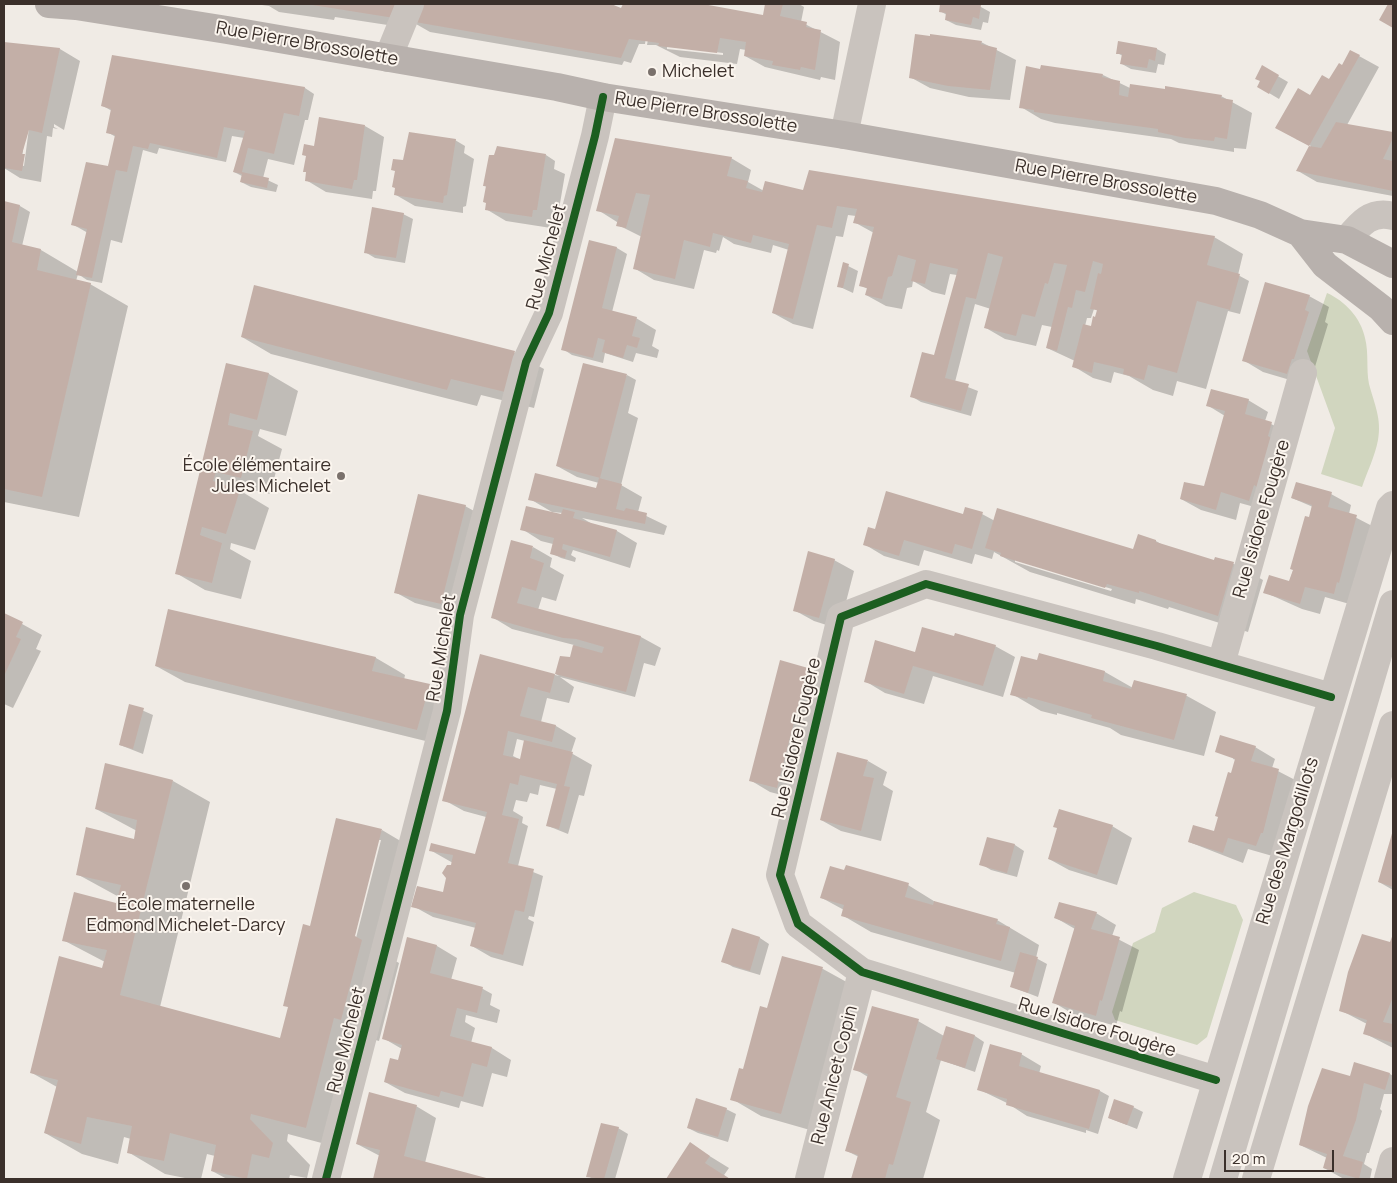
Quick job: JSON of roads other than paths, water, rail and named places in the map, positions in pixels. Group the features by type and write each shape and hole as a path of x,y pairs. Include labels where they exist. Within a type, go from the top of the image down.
{"main road":[{"name":"Rue Pierre Brossolette","path":"49,4 76,6 226,30 557,87 603,97 844,135 1216,201 1260,215 1300,233 1347,240 1393,264"},
{"name":"Rue Pierre Brossolette","path":"1300,233 1325,265 1381,308 1393,321"}],"street":[{"path":"388,58 410,4"},
{"path":"844,135 872,4"},
{"name":"Rue Michelet","path":"326,1179 447,711 462,606 526,362 549,313 595,136 603,97"},
{"path":"1347,240 1363,221 1376,215 1393,216"},
{"name":"Rue Isidore Fougère","path":"1220,664 1303,373"},
{"name":"Rue des Margodillots","path":"1187,1179 1331,697 1390,508 1393,504"},
{"name":"Rue Isidore Fougère","path":"1216,1080 862,972 798,924 780,875 841,617 926,584 1220,664 1331,697"},
{"name":"Rue des Margodillots","path":"1223,1179 1393,604"},
{"path":"1258,1179 1393,725"},
{"name":"Rue Anicet Copin","path":"809,1179 862,972"},
{"path":"1388,1179 1393,1161"}],"place":[{"name":"Michelet","path":"652,72"},
{"name":"École élémentaire Jules Michelet","path":"341,476"},
{"name":"École maternelle Edmond Michelet-Darcy","path":"186,886"}]}
